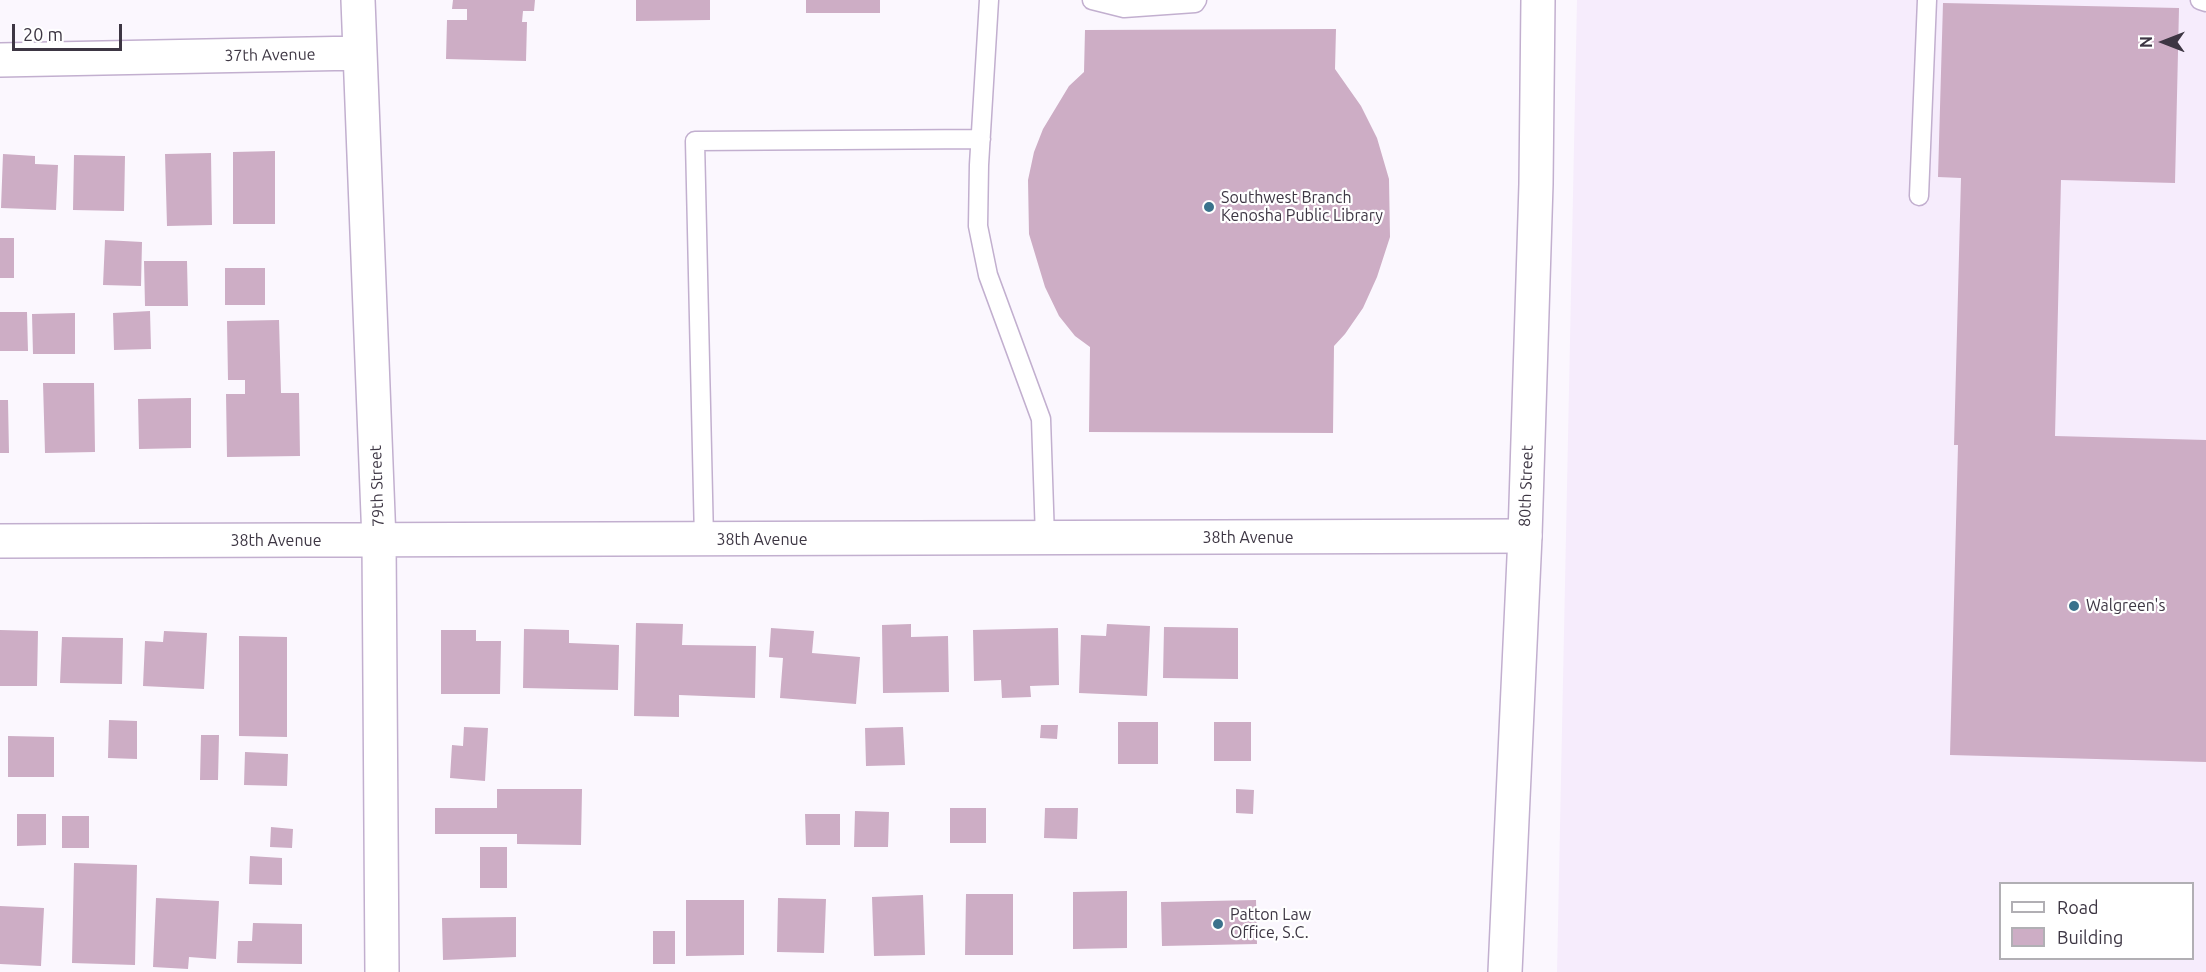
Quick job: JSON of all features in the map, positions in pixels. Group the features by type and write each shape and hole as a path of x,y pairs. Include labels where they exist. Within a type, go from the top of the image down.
{"street":[{"name":"79th Street","path":"358,0 379,542 382,972"},
{"name":"80th Street","path":"1505,972 1525,537 1536,184 1538,0"},
{"name":"37th Avenue","path":"0,60 360,53"},
{"name":"38th Avenue","path":"0,542 1525,537"}],"lane":[{"path":"989,0 978,226 988,275 1041,419 1045,538"},
{"path":"1092,0 1124,8 1195,3 1197,0"},
{"path":"1919,196 1927,0"},
{"path":"2200,0 2206,2"},
{"path":"704,540 695,141 981,139"}],"shaded area":[{"path":"1577,0 2206,0 2206,972 1557,972"}],"building":[{"path":"453,0 535,0 534,11 523,11 522,22 527,22 526,61 446,59 447,20 467,20 467,9 452,9"},
{"path":"636,0 710,0 710,20 636,21"},
{"path":"806,0 880,0 880,13 806,13"},
{"path":"1943,3 2179,8 2175,183 2061,180 2055,436 2206,440 2206,762 1950,755 1958,445 1954,445 1961,178 1938,177"},
{"name":"Southwest Branch Kenosha Public Library","path":"1336,29 1335,69 1361,106 1377,138 1389,179 1390,237 1377,277 1363,308 1334,346 1333,433 1089,432 1090,347 1075,336 1059,316 1045,287 1029,234 1028,180 1034,152 1043,129 1069,86 1084,72 1085,30"},
{"path":"275,151 275,224 233,224 233,152"},
{"path":"211,153 212,225 167,226 165,154"},
{"path":"3,154 35,156 35,164 58,165 56,210 1,208"},
{"path":"74,155 125,156 124,211 73,210"},
{"path":"0,238 14,238 14,278 0,278"},
{"path":"105,240 142,242 141,286 103,285"},
{"path":"144,261 187,261 188,306 145,306"},
{"path":"225,268 265,268 265,305 225,305"},
{"path":"150,311 151,349 114,350 113,313"},
{"path":"0,312 27,312 28,351 0,351"},
{"path":"75,313 75,354 33,354 32,314"},
{"path":"279,320 281,393 299,393 300,456 227,457 226,394 245,394 245,380 228,380 227,321"},
{"path":"43,383 94,383 95,452 45,453"},
{"path":"191,398 191,448 139,449 138,399"},
{"path":"0,400 8,400 9,453 0,453"},
{"path":"636,623 683,624 682,645 756,646 755,698 679,695 679,717 634,716"},
{"path":"911,624 911,637 948,636 949,692 883,693 882,625"},
{"path":"1107,624 1150,626 1147,696 1079,693 1081,635 1106,636"},
{"path":"1164,627 1238,628 1238,679 1163,678"},
{"path":"771,628 814,631 812,653 860,657 856,704 780,698 783,658 769,657"},
{"path":"1058,628 1059,685 1030,686 1031,697 1002,698 1001,680 974,681 973,630"},
{"path":"524,629 569,630 569,643 619,645 618,690 523,688"},
{"path":"0,630 38,631 37,686 0,686"},
{"path":"441,630 476,630 476,641 501,641 500,694 441,694"},
{"path":"164,631 207,633 204,689 143,686 145,641 163,642"},
{"path":"239,636 287,637 287,737 239,736"},
{"path":"62,637 123,638 122,684 60,683"},
{"path":"109,720 137,721 137,759 108,758"},
{"path":"1118,722 1158,722 1158,764 1118,764"},
{"path":"1214,722 1251,722 1251,761 1214,761"},
{"path":"1041,725 1058,725 1057,739 1040,738"},
{"path":"464,727 488,728 485,781 450,778 452,745 463,746"},
{"path":"903,727 905,765 866,766 865,728"},
{"path":"201,735 219,735 218,780 200,780"},
{"path":"8,736 54,737 54,777 8,777"},
{"path":"245,752 288,754 287,786 244,785"},
{"path":"497,789 582,789 581,845 517,844 517,834 435,834 435,808 497,808"},
{"path":"1236,789 1254,790 1253,814 1236,813"},
{"path":"950,808 986,808 986,843 950,843"},
{"path":"1045,808 1078,808 1077,839 1044,838"},
{"path":"855,811 889,812 888,847 854,847"},
{"path":"17,814 46,814 46,845 17,846"},
{"path":"805,814 840,814 840,845 806,845"},
{"path":"62,816 89,816 89,848 62,848"},
{"path":"271,827 293,829 292,848 270,847"},
{"path":"480,847 507,847 507,888 480,888"},
{"path":"250,856 282,858 282,885 249,884"},
{"path":"74,863 137,865 135,965 72,963"},
{"path":"1127,891 1127,948 1073,949 1073,892"},
{"path":"966,894 1013,894 1013,955 965,955"},
{"path":"923,895 925,955 874,956 872,897"},
{"path":"156,898 219,901 216,959 189,957 188,969 153,967"},
{"path":"778,898 826,899 824,953 777,952"},
{"path":"686,900 744,900 744,955 686,956"},
{"path":"1256,900 1257,944 1162,946 1161,902"},
{"path":"0,906 44,908 41,966 0,964"},
{"path":"516,917 516,957 443,960 442,918"},
{"path":"253,923 302,924 302,964 237,963 238,941 252,941"},
{"path":"653,931 675,931 675,964 653,964"}],"place":[{"name":"Southwest Branch Kenosha Public Library","path":"1209,207"},
{"name":"Walgreen's","path":"2074,606"},
{"name":"Patton Law Office, S.C.","path":"1218,924"}]}
